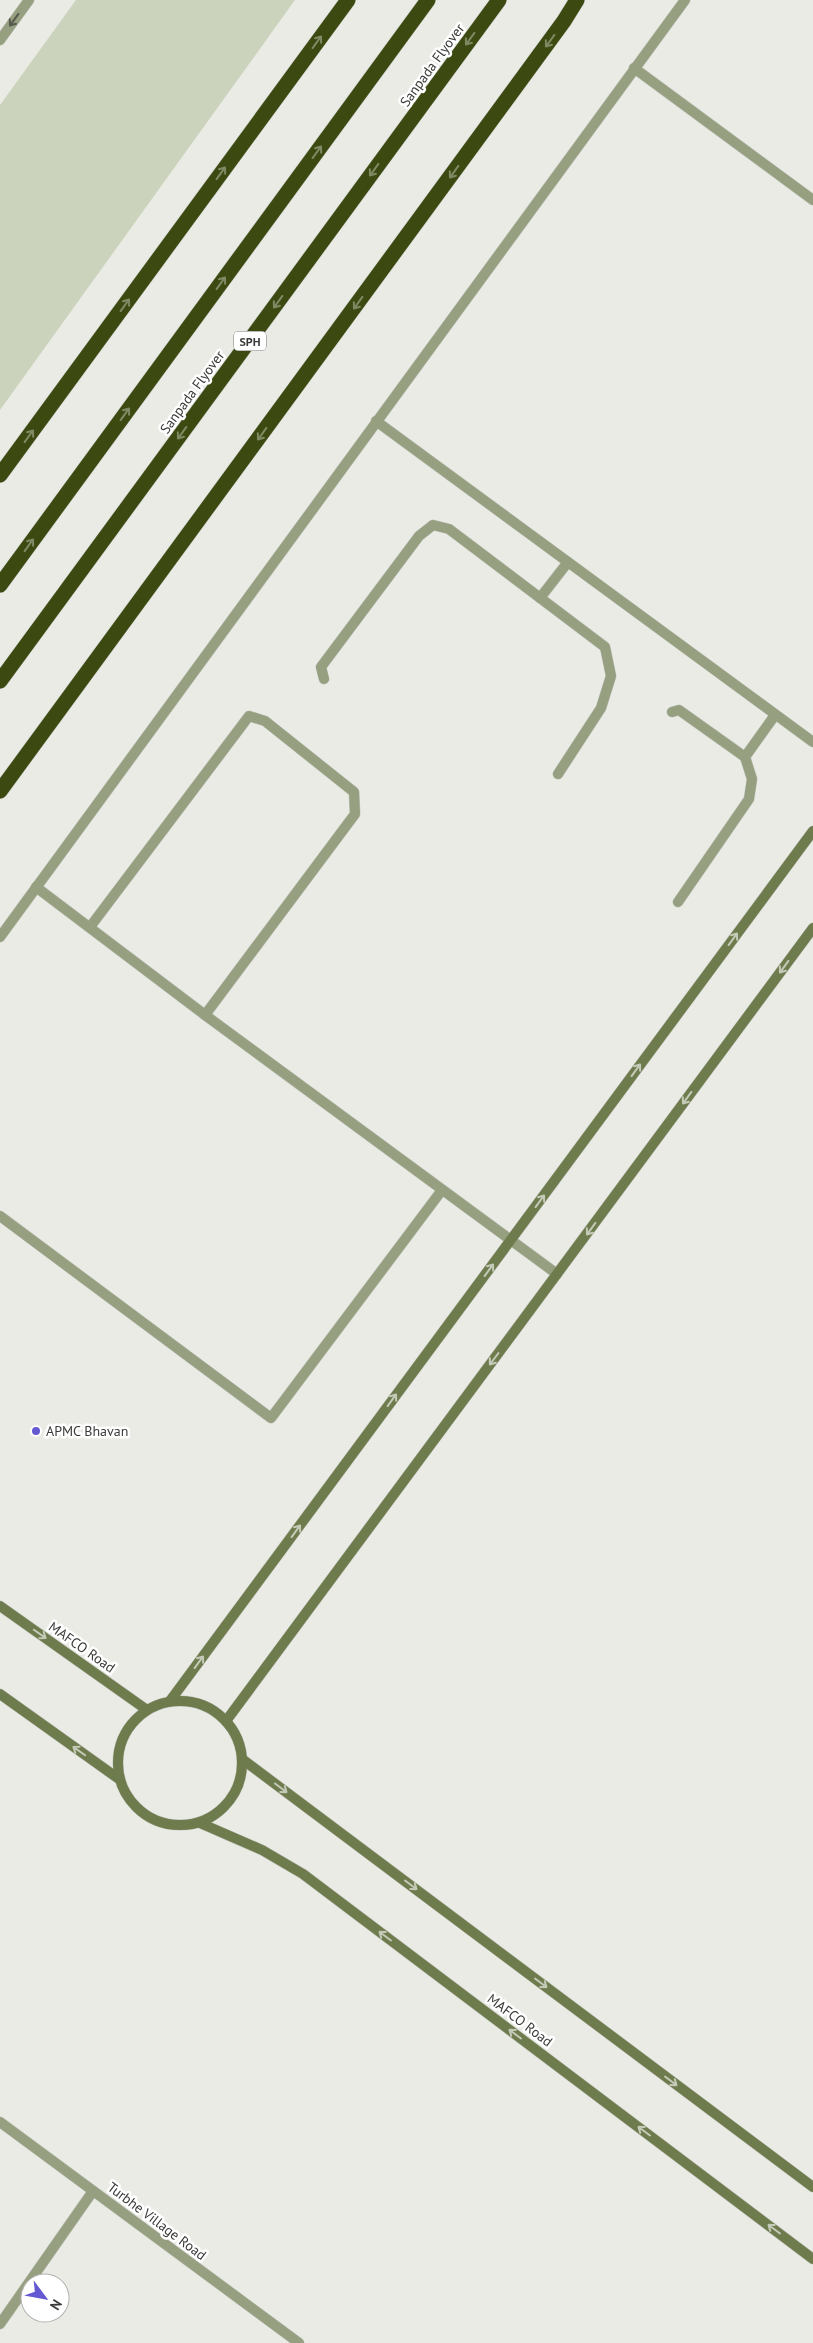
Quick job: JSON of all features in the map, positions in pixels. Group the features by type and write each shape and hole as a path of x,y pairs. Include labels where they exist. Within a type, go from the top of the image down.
{"highway":[{"path":"0,475 348,0"},
{"path":"0,584 428,0"},
{"name":"Sanpada Flyover","path":"0,682 499,0"},
{"path":"0,791 564,21 577,0"}],"main road":[{"path":"170,1701 813,831"},
{"path":"226,1721 813,928"},
{"name":"MAFCO Road","path":"0,1606 147,1710"},
{"path":"0,1694 119,1779"},
{"path":"170,1701 191,1701 210,1708 226,1721 238,1738 242,1759 241,1779 232,1798 218,1813 200,1823 180,1826 160,1822 142,1813 127,1798 119,1779 118,1759 122,1740 132,1723 147,1710 170,1701"},
{"path":"242,1759 813,2187"},
{"name":"MAFCO Road","path":"200,1823 262,1850 303,1874 813,2259"}],"street":[{"path":"0,40 29,0"},
{"path":"0,937 685,0"},
{"path":"634,68 813,200"},
{"path":"376,422 813,742"},
{"path":"324,679 321,667 419,536 433,525 449,529 605,647 611,676 601,708 558,774"},
{"path":"540,598 568,562"},
{"path":"672,712 680,710 745,757 752,779 749,799 678,902"},
{"path":"745,757 775,715"},
{"path":"90,928 249,716 265,721 354,792 355,814 205,1015"},
{"path":"36,887 205,1015 557,1274"},
{"path":"0,1216 271,1418 442,1190"},
{"name":"Turbhe Village Road","path":"0,2122 299,2343"},
{"path":"0,2324 93,2191"}],"green space":[{"path":"76,0 295,0 0,410 0,105"}],"place":[{"name":"APMC Bhavan","path":"36,1431"}]}
